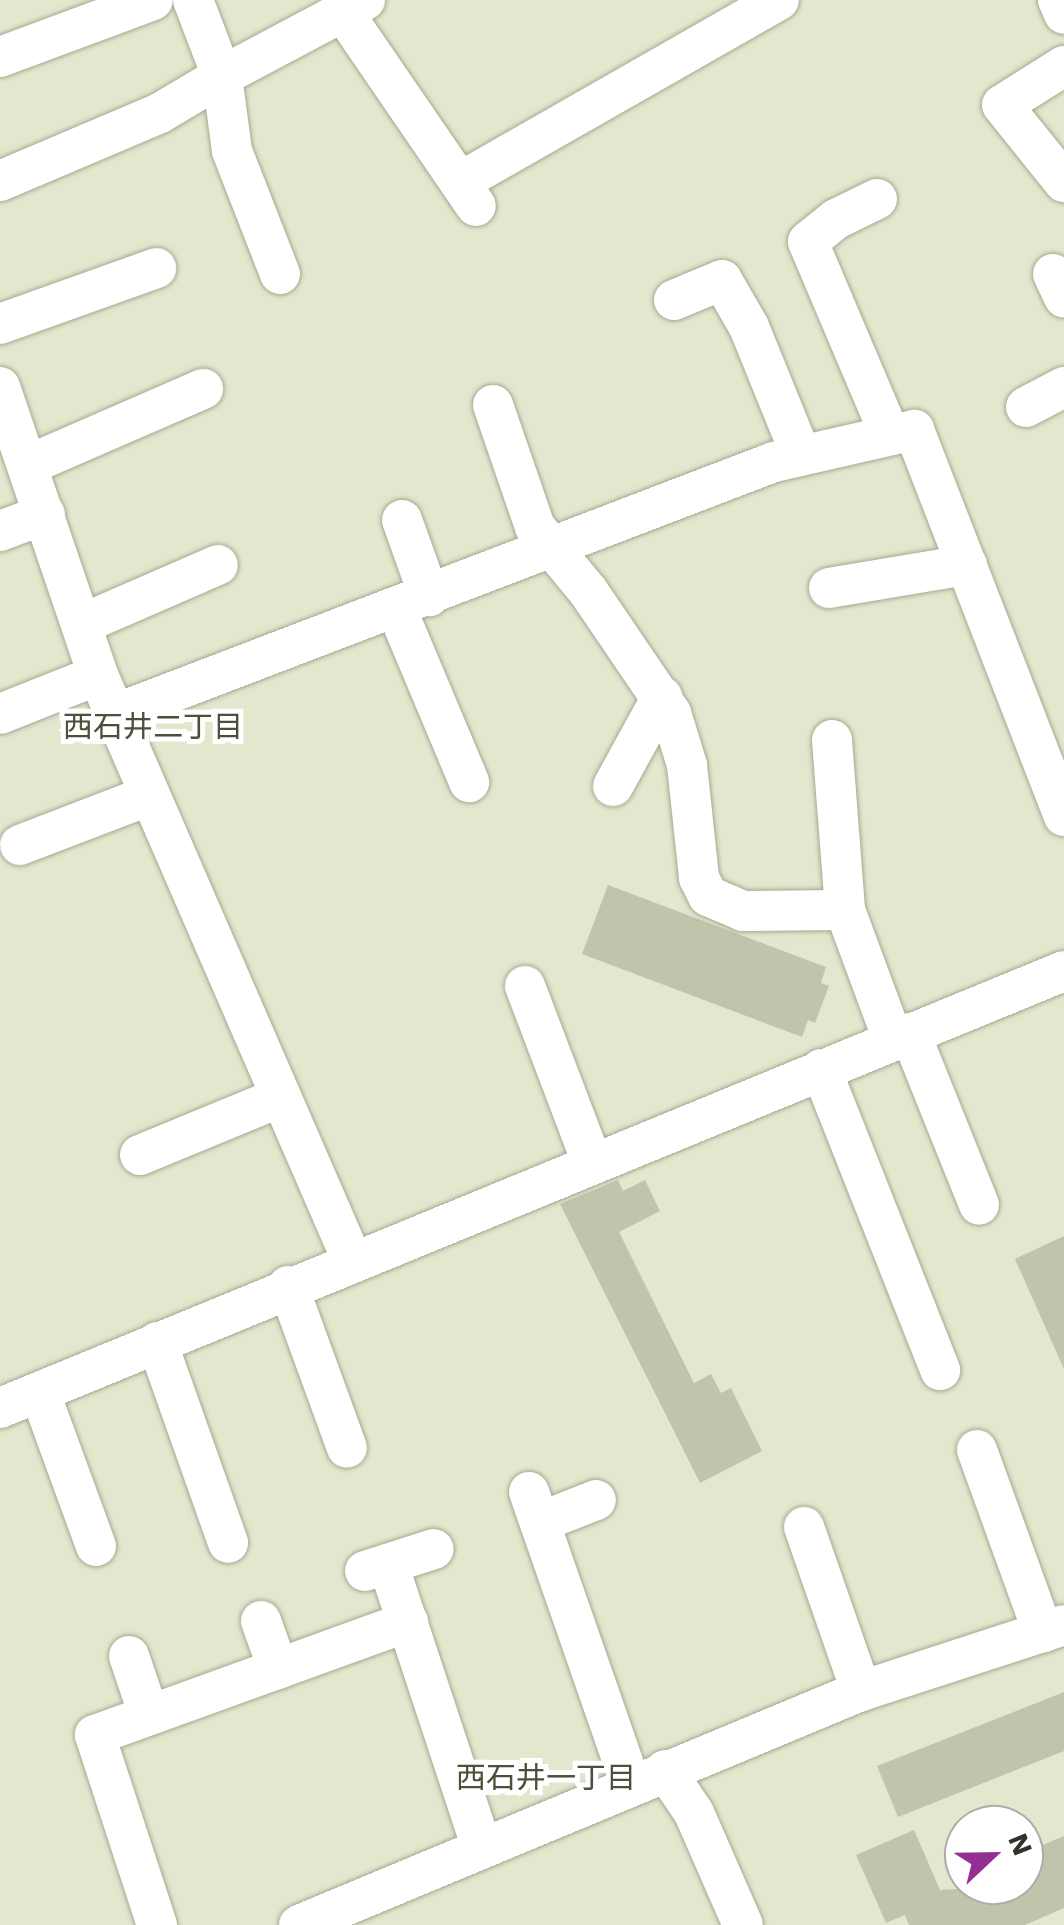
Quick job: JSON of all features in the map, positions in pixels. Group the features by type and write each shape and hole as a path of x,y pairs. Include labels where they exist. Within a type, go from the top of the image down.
{"street":[{"path":"0,57 153,0"},
{"path":"193,0 222,76 232,151 283,252"},
{"path":"0,181 160,113 354,6 468,194 779,0"},
{"path":"1058,0 1064,14"},
{"path":"1064,66 1002,106 1064,182"},
{"path":"877,199 836,219 808,242 890,436"},
{"path":"0,324 156,268"},
{"path":"674,300 722,280 749,327 801,455"},
{"path":"1026,407 1064,387"},
{"path":"0,388 98,675 352,1260"},
{"path":"28,465 203,388"},
{"path":"493,405 549,551 588,591 662,697 687,766 696,863 708,896 742,911 845,910"},
{"path":"115,714 801,455 914,430 1064,816"},
{"path":"0,531 45,514"},
{"path":"402,520 412,602 469,782"},
{"path":"82,624 218,565"},
{"path":"830,588 967,565"},
{"path":"0,714 98,675"},
{"path":"613,786 662,697"},
{"path":"832,740 845,910 979,1206"},
{"path":"20,845 150,796"},
{"path":"1,1406 1064,971"},
{"path":"525,986 592,1162"},
{"path":"821,1069 940,1370"},
{"path":"140,1154 281,1097"},
{"path":"288,1286 347,1448"},
{"path":"157,1342 228,1543"},
{"path":"40,1393 96,1546"},
{"path":"299,1925 378,1910 482,1848 648,1777 861,1691 1054,1628 976,1450"},
{"path":"596,1500 535,1507 648,1777 702,1829 744,1925"},
{"path":"804,1527 861,1691"},
{"path":"434,1549 377,1568 408,1622 482,1848"},
{"path":"261,1621 278,1669"},
{"path":"156,1925 95,1735 408,1622"},
{"path":"129,1656 150,1715"}],"building":[{"path":"608,885 826,967 821,983 829,986 815,1023 808,1020 802,1037 582,954"},
{"path":"618,1180 623,1191 645,1180 660,1211 619,1232 694,1383 711,1374 721,1393 731,1388 762,1451 700,1483 560,1204"},
{"path":"1064,1236 1064,1369 1015,1259"},
{"path":"1064,1692 1064,1751 898,1817 877,1766"},
{"path":"914,1830 940,1890 944,1890 944,1905 1044,1905 1044,1844 1064,1836 1064,1908 1025,1925 909,1925 905,1915 886,1923 856,1855"}],"district":[{"name":"西石井二丁目","path":"153,727"},
{"name":"西石井一丁目","path":"546,1778"}]}
